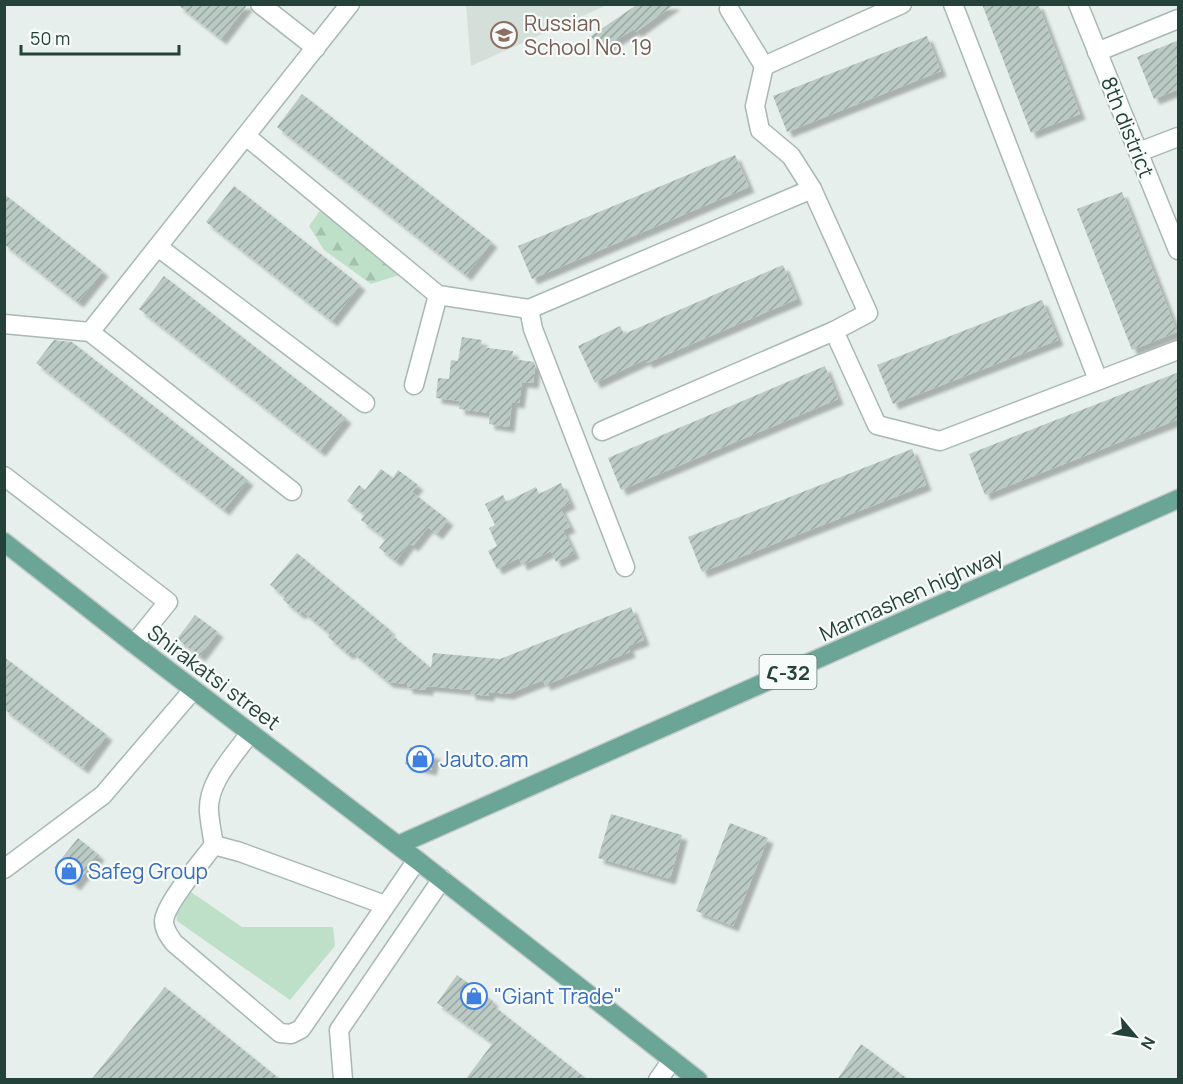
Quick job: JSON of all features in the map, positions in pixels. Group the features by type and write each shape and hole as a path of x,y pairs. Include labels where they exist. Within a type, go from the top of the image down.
{"main road":[{"name":"Marmashen highway","path":"398,846 1179,500"},
{"name":"Shirakatsi street","path":"4,542 442,879 698,1080"}],"street":[{"path":"260,4 316,48"},
{"path":"764,66 902,4"},
{"path":"953,4 1098,380"},
{"name":"8th district","path":"1078,4 1179,250"},
{"path":"90,332 316,48 340,8"},
{"path":"602,431 834,332 868,312 812,189 791,156 760,130 755,106 764,66 729,9"},
{"path":"1097,52 1179,19"},
{"path":"246,136 438,295 530,309 812,189"},
{"path":"1139,152 1179,137"},
{"path":"158,247 365,403"},
{"path":"414,385 438,295"},
{"path":"530,309 533,329 625,567"},
{"path":"4,324 90,332 292,491"},
{"path":"834,332 877,425 940,441 1179,350"},
{"path":"4,476 168,602 134,644"},
{"path":"4,869 103,795 194,690"},
{"path":"250,733 220,774 212,791 209,810 214,845 169,906 164,919 166,931 174,943 280,1033 291,1034 301,1029 417,860"},
{"path":"214,845 240,852 385,905"},
{"path":"343,1080 339,1030 442,879"},
{"path":"658,1080 672,1060"}],"shaded area":[{"name":"Russian School No. 19","path":"466,4 607,5 471,66"}],"green space":[{"path":"326,202 392,255 399,275 371,284 324,250 309,226"},
{"path":"191,892 242,927 333,927 335,946 290,1000 177,921 176,911"}],"building":[{"path":"177,4 248,4 221,39"},
{"path":"638,4 675,4 636,32 634,29 600,50 591,36"},
{"path":"982,4 1038,4 1080,114 1031,133"},
{"path":"927,36 941,71 787,132 773,96"},
{"path":"1179,40 1179,89 1154,99 1137,57"},
{"path":"302,94 492,242 466,275 277,127"},
{"path":"735,155 749,187 532,279 518,246"},
{"path":"234,186 360,285 332,321 206,222"},
{"path":"1122,192 1177,332 1132,350 1077,209"},
{"path":"4,194 103,271 78,302 4,244"},
{"path":"783,265 797,299 647,363 646,359 595,383 578,346 620,326 624,334"},
{"path":"164,276 346,418 320,451 139,309"},
{"path":"1042,300 1058,340 893,404 877,365"},
{"path":"462,337 482,340 480,347 513,351 512,359 534,362 533,383 522,382 519,403 512,402 509,427 489,424 490,413 459,409 460,401 436,398 438,378 449,379 451,360 458,361"},
{"path":"54,340 72,342 248,480 224,510 36,363"},
{"path":"825,366 838,399 621,490 608,458"},
{"path":"1179,372 1179,419 985,495 969,454"},
{"path":"912,449 926,485 702,572 688,537"},
{"path":"381,469 393,478 398,470 418,485 412,492 448,520 437,534 428,527 413,546 409,543 396,561 379,548 386,539 361,520 365,514 347,501 359,485 365,490"},
{"path":"561,483 570,503 560,508 570,527 563,530 574,553 556,562 551,551 522,565 519,558 497,569 488,551 497,546 489,528 495,525 485,504 503,495 506,502 536,487 539,494"},
{"path":"297,553 390,630 388,632 431,668 433,653 500,659 631,607 644,640 628,646 630,652 545,685 543,680 508,694 489,692 489,696 470,694 470,690 428,686 428,690 407,688 407,684 388,682 351,651 348,654 328,637 330,634 302,611 300,614 270,585"},
{"path":"195,615 218,632 200,656 177,639"},
{"path":"4,657 107,735 83,768 4,709"},
{"name":"Jauto.am","path":"410,747 435,754 431,770 405,764"},
{"path":"611,814 682,835 670,879 598,858"},
{"path":"730,823 768,838 733,926 696,911"},
{"path":"78,838 99,855 75,885 54,868"},
{"path":"457,975 493,1001 491,1004 588,1080 465,1080 493,1043 437,1003"},
{"path":"165,987 281,1080 91,1080"},
{"path":"861,1044 909,1080 837,1080"}],"place":[{"name":"Russian School No. 19","path":"504,35"},
{"name":"Jauto.am","path":"420,759"},
{"name":"Safeg Group","path":"69,871"},
{"name":"\"Giant Trade\"","path":"474,996"}]}
